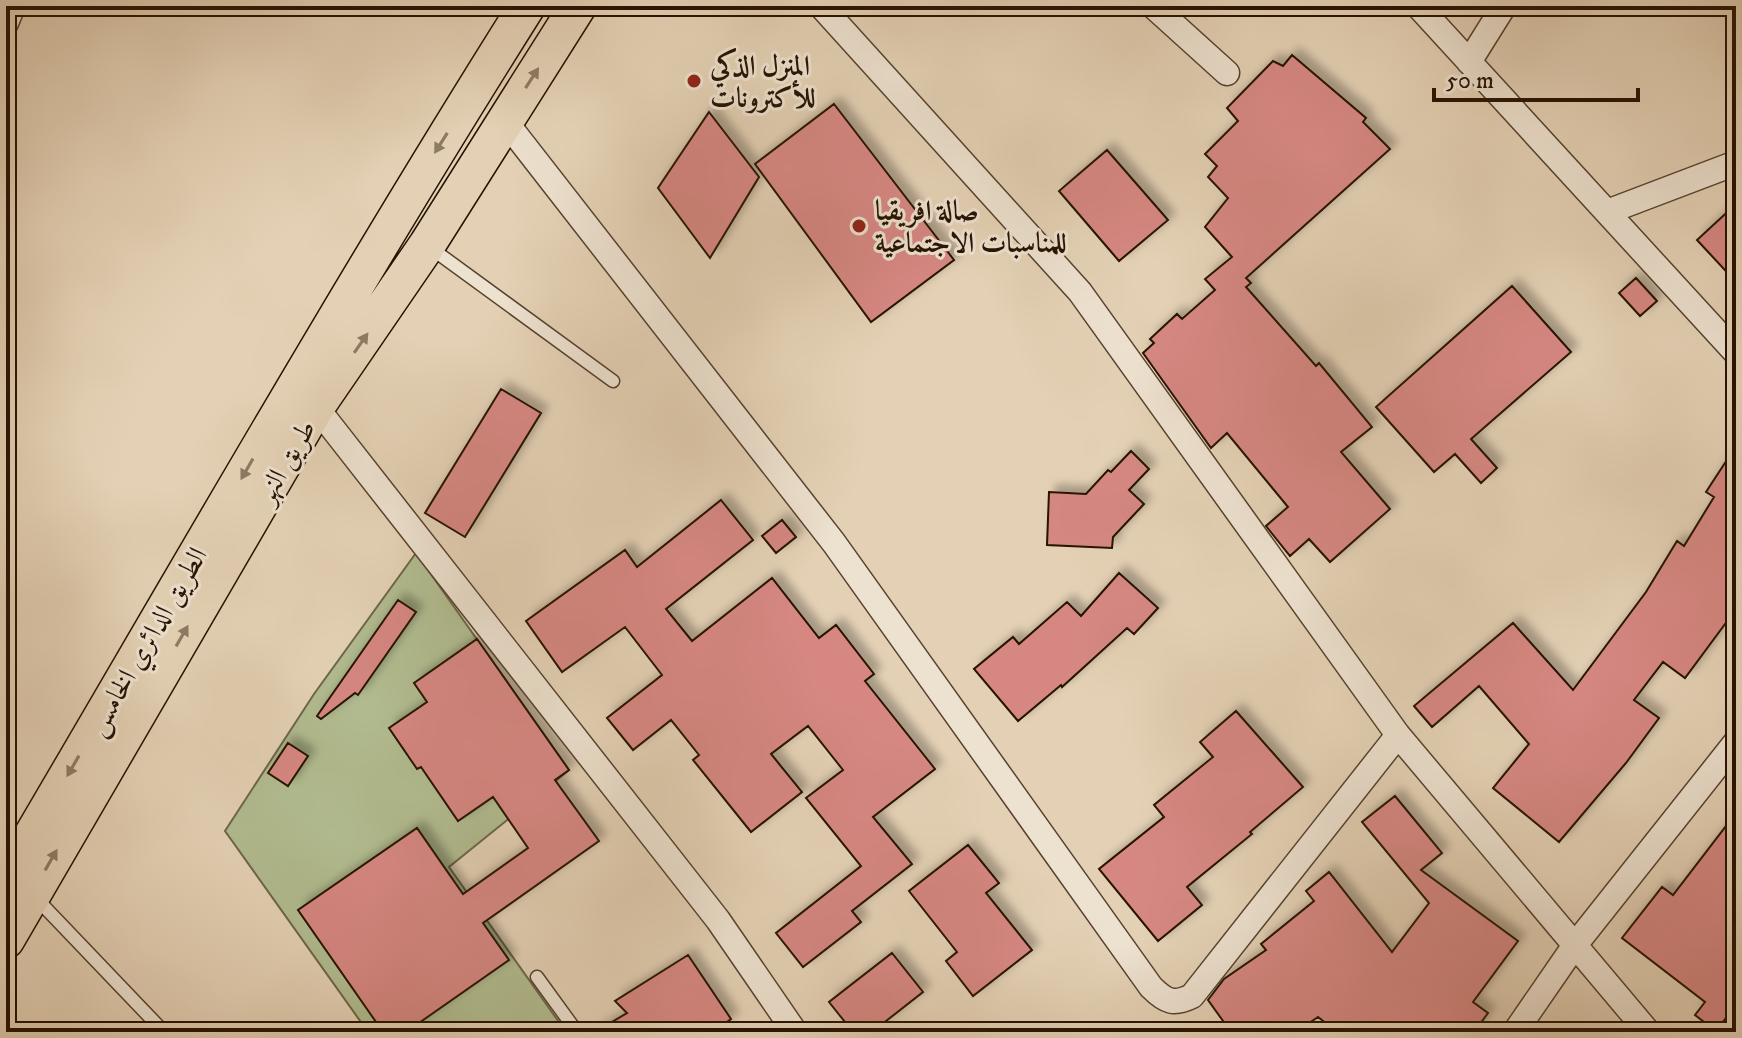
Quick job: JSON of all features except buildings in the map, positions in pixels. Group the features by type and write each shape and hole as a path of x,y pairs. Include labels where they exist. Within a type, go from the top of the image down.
{"main road":[{"name":"طريق النهر","path":"302,405 420,176 527,6"},
{"name":"طريق النهر","path":"302,405 427,245 578,6"},
{"name":"الطريق الدائري الخامس","path":"19,887 302,405"},
{"path":"9,934 19,887"}],"street":[{"path":"6,23 13,6"},
{"path":"821,6 1080,292 1398,735 1648,1032"},
{"path":"1153,6 1227,73"},
{"path":"1418,6 1736,353"},
{"path":"1469,62 1504,6"},
{"path":"505,121 834,543 1151,987 1164,1000 1178,1002 1192,996 1398,735"},
{"path":"1607,212 1736,163"},
{"path":"302,405 718,920 795,1032"},
{"path":"1515,1032 1575,945 1736,742"}],"lane":[{"path":"427,245 613,381"},
{"path":"19,887 164,1032"},
{"path":"537,977 577,1032"}],"green space":[{"path":"416,553 569,770 449,867 566,1032 368,1032 225,831 314,694"}],"place":[{"name":"المنزل الذكي للأكترونات","path":"694,81"},
{"name":"صالة افريقيا للمناسبات الاجتماعية","path":"859,226"}]}
